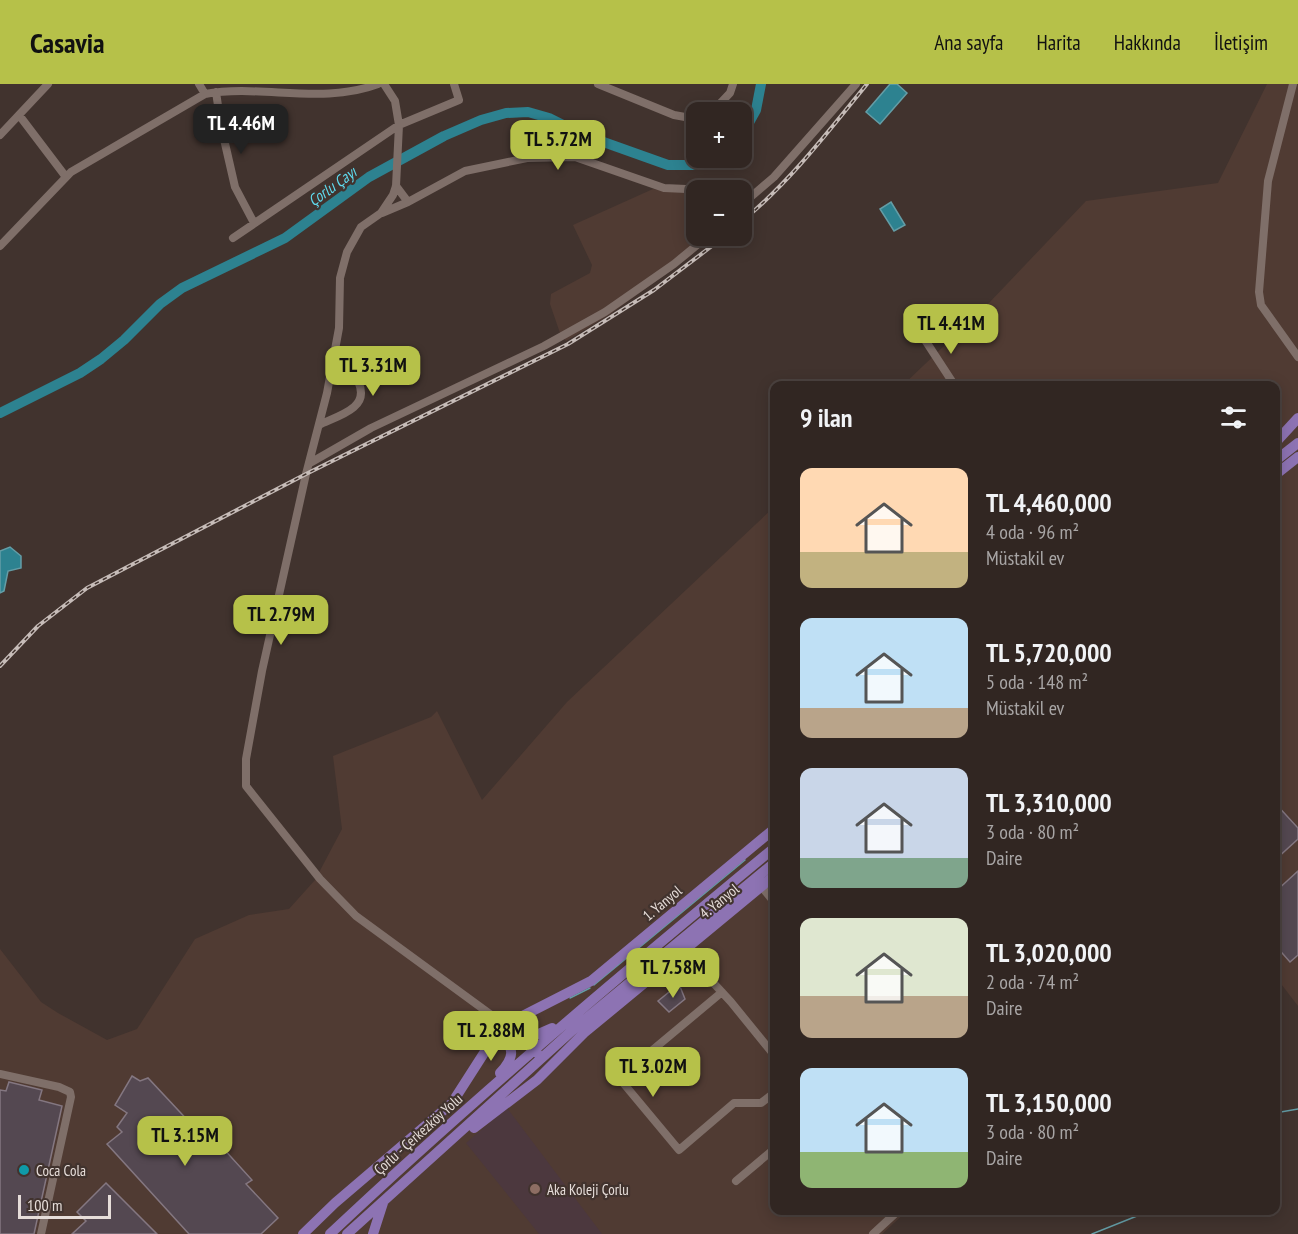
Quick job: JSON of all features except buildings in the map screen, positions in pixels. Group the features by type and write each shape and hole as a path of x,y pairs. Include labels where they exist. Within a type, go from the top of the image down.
{"main road":[{"path":"1280,438 1298,418"},
{"path":"1280,444 1298,429"},
{"path":"1280,457 1298,443"},
{"path":"1280,471 1298,457"},
{"name":"1. Yanyol","path":"303,1234 335,1203 452,1103 505,1025 591,981 770,832"},
{"name":"Çorlu - Çerkezköy Yolu","path":"351,1233 434,1155 566,1022 770,851"},
{"name":"Çorlu - Çerkezköy Yolu","path":"330,1234 484,1095 535,1053 554,1047 770,866"},
{"name":"4. Yanyol","path":"434,1155 456,1142 537,1080 584,1033 770,879"},
{"path":"505,1025 536,1035 566,1022"},
{"path":"505,1025 535,1053 537,1080"},
{"path":"484,1095 511,1057 512,1047 505,1025"},
{"path":"554,1047 564,1045 584,1033"},
{"path":"373,1234 384,1201"}],"street":[{"path":"0,135 48,84"},
{"path":"199,84 212,95 235,187 254,223"},
{"path":"0,246 71,172 212,95 340,93 378,84"},
{"path":"381,213 396,186 399,125 395,101 384,84"},
{"path":"233,238 399,125 459,100 454,84"},
{"path":"598,84 674,116 686,118"},
{"path":"721,102 730,93 732,84"},
{"path":"752,196 774,177 856,84"},
{"path":"1293,84 1268,181 1259,292 1261,305 1298,357"},
{"path":"19,115 66,177"},
{"path":"505,1025 356,916 320,879 246,786 246,759 262,671 335,350 339,328 340,278 347,252 361,227 381,213 408,202 465,171 527,158 576,157 664,188 686,189"},
{"path":"396,186 408,202"},
{"path":"310,463 370,428 544,346 605,312 696,246"},
{"path":"924,340 952,381"},
{"path":"319,425 354,407 360,397 360,383 335,350"},
{"path":"761,886 770,898"},
{"path":"683,950 722,992 770,1050"},
{"path":"722,992 619,1078 679,1150 734,1103 761,1103 770,1096"},
{"path":"0,1074 59,1087 70,1092 71,1097 41,1234"},
{"path":"736,1180 770,1152"},
{"path":"873,1234 894,1215"}],"shaded area":[{"path":"1267,84 1298,84 1298,1006 1280,983 1280,381 907,381 987,305 1086,201 1218,183"},
{"path":"653,189 686,193 686,246 702,246 609,315 566,341 560,333 550,304 551,294 590,273 592,265 573,225"},
{"path":"770,511 770,1215 903,1215 882,1234 0,1234 0,949 41,1002 58,1013 107,1040 137,1029 195,939 249,915 289,909 315,880 342,829 333,756 431,717 437,711 482,800 567,702"},
{"name":"Aka Koleji Çorlu","path":"507,1108 602,1234 539,1234 466,1143"}],"water":[{"path":"890,84 897,84 907,93 880,124 866,112"},
{"path":"891,202 905,225 894,231 880,209"},
{"path":"10,547 21,556 21,568 8,571 4,591 0,593 0,551"}],"waterway":[{"name":"Çorlu Çayı","path":"752,117 756,110 761,84"},
{"name":"Çorlu Çayı","path":"0,413 80,373 101,359 160,304 182,288 285,238 369,177 444,136 481,120 506,113 528,112 549,118 581,134 668,165 686,165"},
{"path":"594,985 745,860"},
{"path":"570,998 590,988"},
{"path":"1280,1112 1298,1109"},
{"path":"1092,1234 1140,1215"}],"railway":[{"path":"752,213 792,174 867,84"},
{"path":"0,666 38,626 87,588 306,474 568,344 654,290 712,246"}],"place":[{"name":"Coca Cola","path":"24,1170"},
{"name":"Aka Koleji Çorlu","path":"535,1189"}]}
